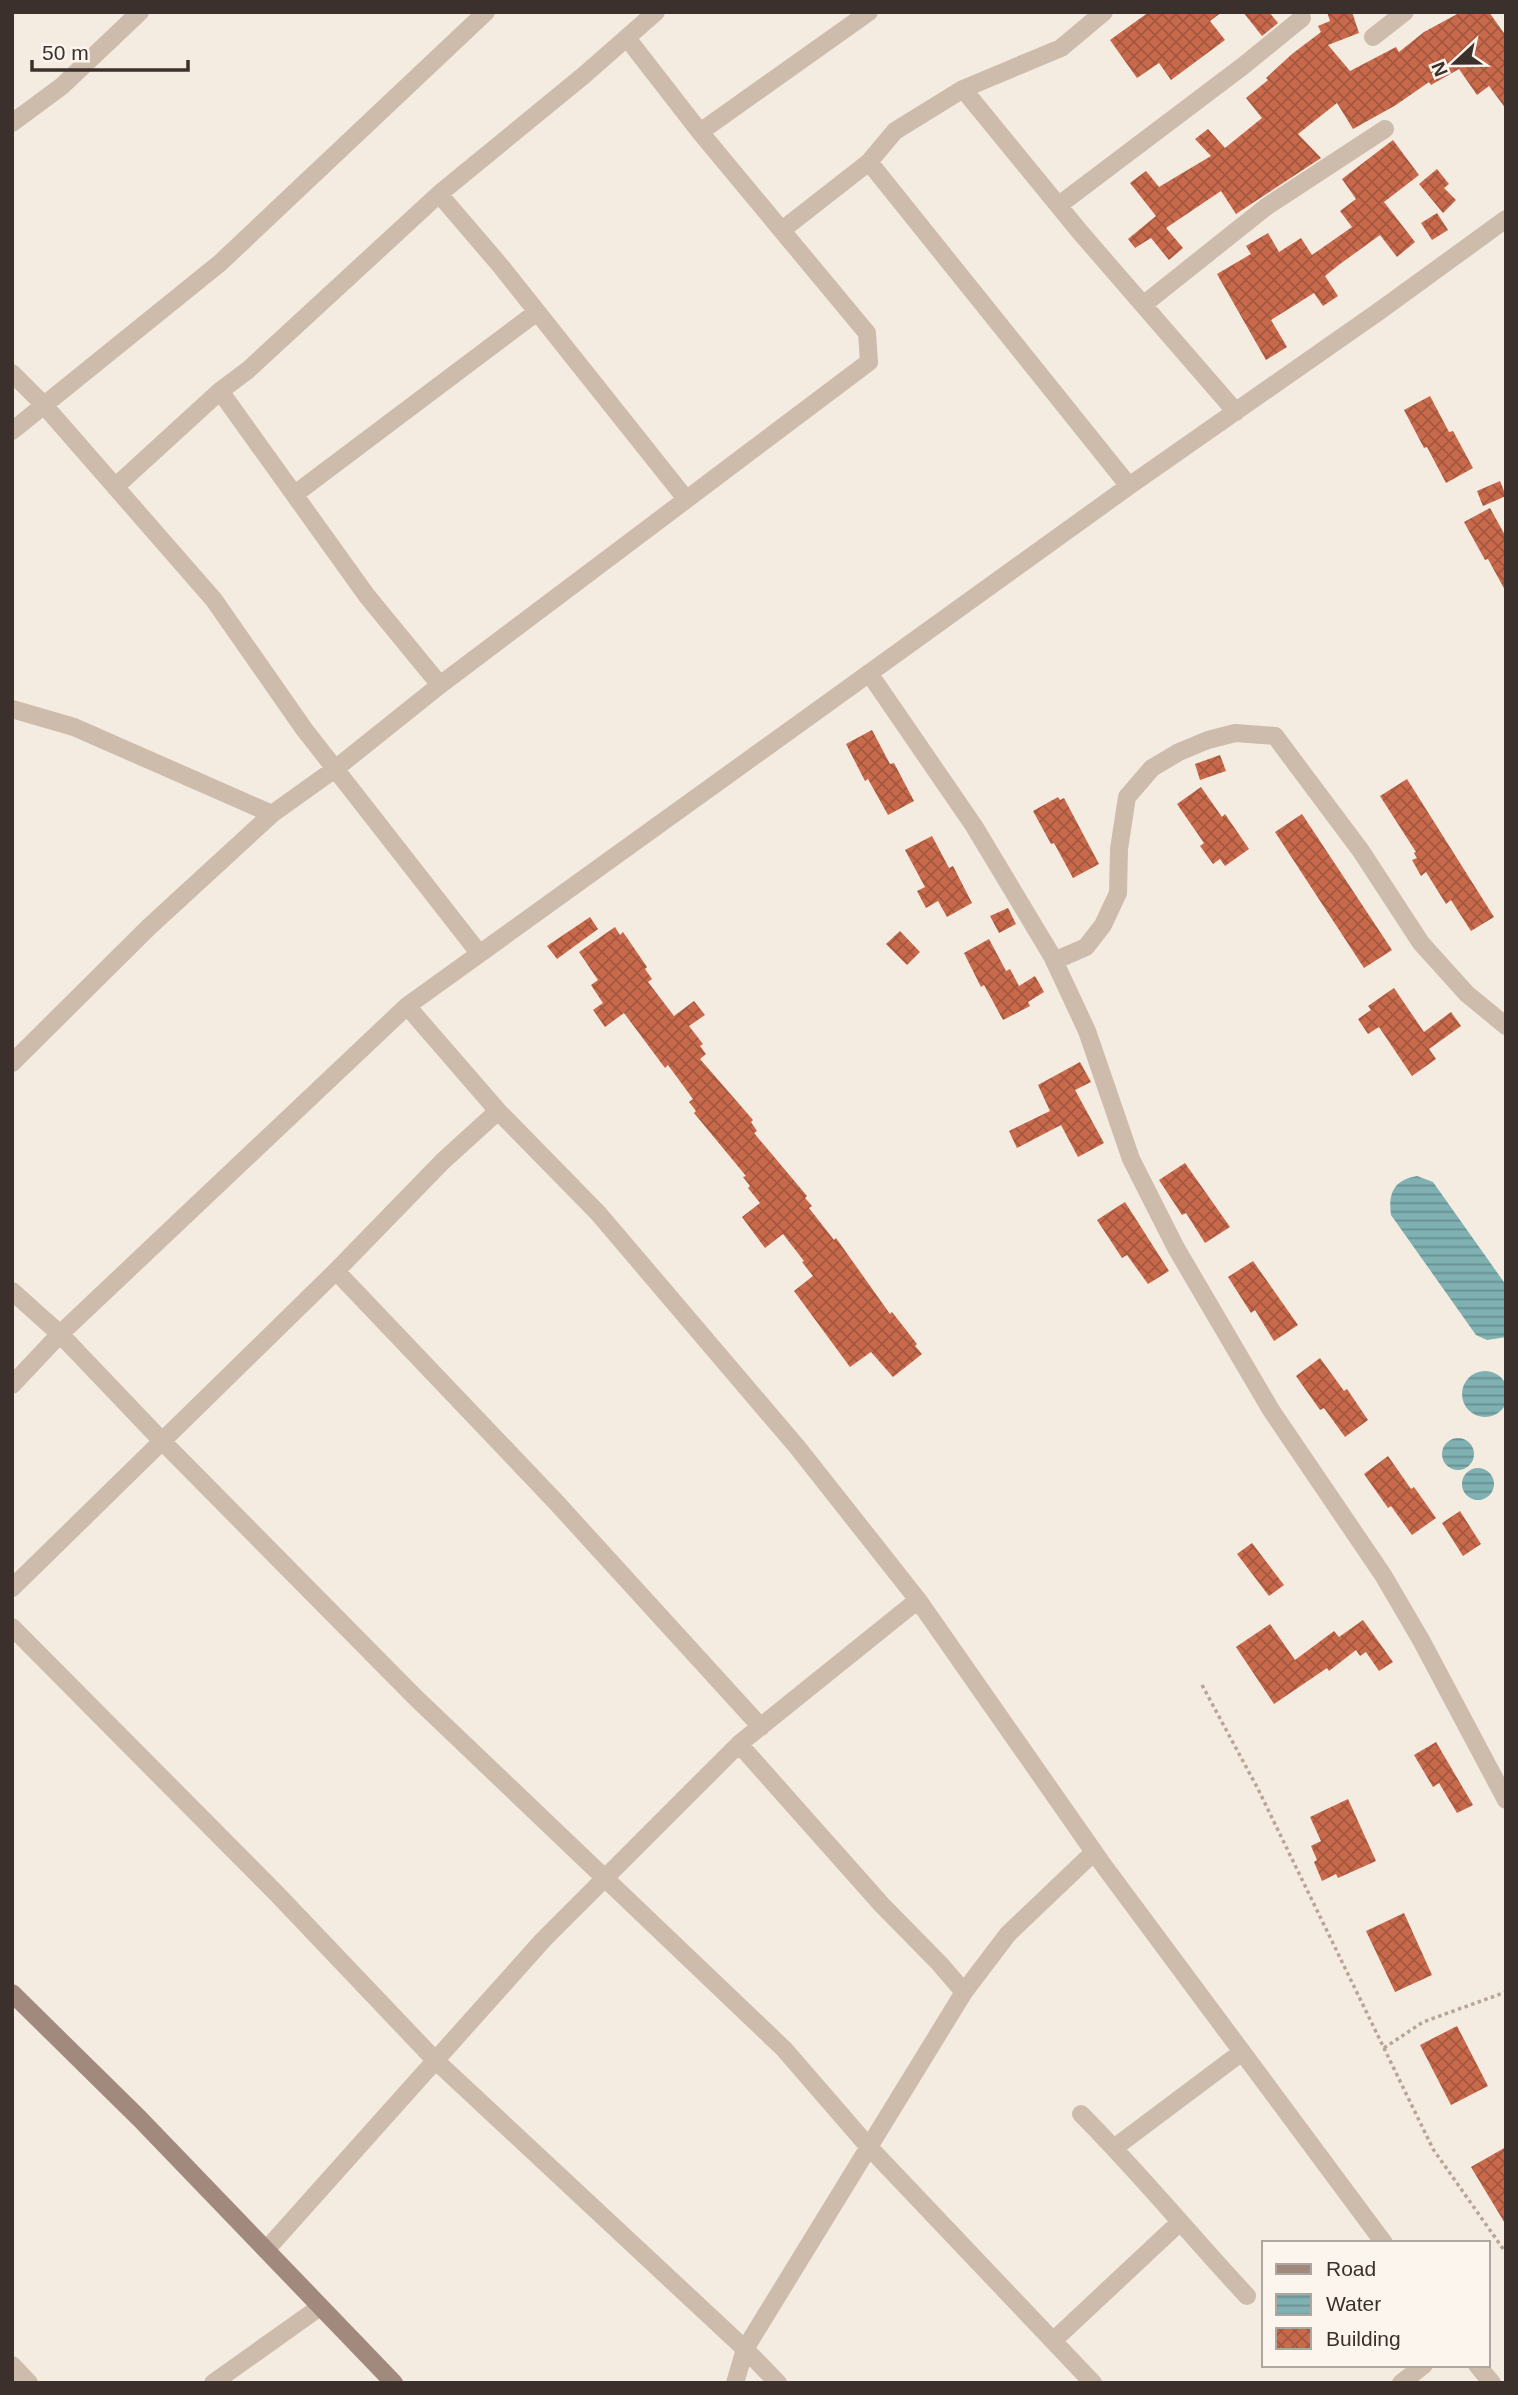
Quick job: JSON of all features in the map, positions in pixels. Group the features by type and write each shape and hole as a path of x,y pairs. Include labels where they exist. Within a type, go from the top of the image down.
{"main road":[{"path":"12,1993 140,2119 394,2383"}],"street":[{"path":"12,123 62,86 140,12"},
{"path":"12,431 219,263 486,12"},
{"path":"115,487 220,391 248,370 439,194 656,12"},
{"path":"700,132 869,12"},
{"path":"782,230 869,162 895,131 963,89 1061,48 1104,12"},
{"path":"1373,37 1405,12"},
{"path":"1059,205 1302,18"},
{"path":"12,1063 149,927 272,814 335,769 440,685 869,362 867,333 700,132 627,38"},
{"path":"963,89 1236,412"},
{"path":"1143,304 1266,207 1385,129"},
{"path":"869,162 1129,486"},
{"path":"439,194 686,499"},
{"path":"12,1385 60,1334 407,1006 1129,486 1378,313 1506,219"},
{"path":"295,494 537,312"},
{"path":"12,373 43,404 214,600 304,729 479,953"},
{"path":"220,391 367,596 440,685"},
{"path":"869,673 974,826 1054,961 1087,1031 1131,1159 1176,1248 1270,1410 1382,1574 1421,1640 1506,1800"},
{"path":"12,709 74,727 272,814"},
{"path":"1054,961 1086,947 1103,925 1118,893 1119,849 1127,797 1152,768 1179,752 1208,740 1235,733 1275,736 1361,851 1421,943 1467,993 1506,1026"},
{"path":"407,1006 498,1111 598,1213 798,1448 918,1600 1094,1852 1383,2241"},
{"path":"12,1588 336,1271 443,1161 498,1111"},
{"path":"336,1271 555,1501 761,1727"},
{"path":"12,1291 60,1334 416,1698 783,2049 867,2146 1093,2383"},
{"path":"266,2250 542,1940 739,1744 918,1600"},
{"path":"12,1627 278,1895 435,2060 745,2349 778,2383"},
{"path":"739,1744 882,1905 964,1992"},
{"path":"735,2383 745,2349 867,2146 910,2082 964,1992 1007,1934 1094,1852"},
{"path":"1114,2148 1242,2052"},
{"path":"1081,2114 1247,2296"},
{"path":"1054,2340 1179,2223"},
{"path":"213,2383 320,2306"},
{"path":"12,2365 29,2383"},
{"path":"1401,2383 1421,2367"},
{"path":"1479,2367 1492,2383"}],"path":[{"path":"1202,1685 1258,1789 1433,2149 1506,2253"},
{"path":"1384,2048 1423,2022 1506,1992"}],"water":[{"path":"1417,1176 1433,1182 1506,1285 1506,1337 1487,1340 1476,1335 1391,1215 1394,1189 1403,1181"},
{"path":"1485,1371 1501,1378 1508,1394 1501,1410 1485,1417 1469,1410 1462,1394 1469,1378"},
{"path":"1458,1438 1469,1443 1474,1454 1469,1465 1458,1470 1447,1465 1442,1454 1447,1443"},
{"path":"1478,1468 1489,1473 1494,1484 1489,1495 1478,1500 1467,1495 1462,1484 1467,1473"}],"building":[{"path":"1149,12 1222,12 1210,21 1225,40 1171,80 1159,63 1137,78 1110,40"},
{"path":"1243,12 1269,12 1278,23 1262,36"},
{"path":"1327,12 1352,12 1359,33 1328,45 1350,71 1396,47 1399,52 1424,32 1461,12 1489,12 1506,36 1506,109 1489,86 1477,95 1459,69 1431,85 1429,82 1396,105 1353,129 1337,103 1298,134 1321,158 1236,214 1221,191 1166,228 1183,248 1169,260 1151,238 1135,248 1128,239 1156,216 1130,183 1146,171 1159,187 1211,156 1195,139 1208,129 1225,148 1262,118 1246,98 1268,80 1266,78 1292,54 1321,32 1318,26 1330,21"},
{"path":"1393,140 1419,175 1384,202 1415,242 1397,257 1380,235 1340,264 1325,276 1338,296 1323,306 1314,293 1271,320 1287,347 1266,360 1217,274 1251,254 1246,246 1268,233 1279,252 1301,238 1312,255 1352,227 1340,211 1356,199 1342,179"},
{"path":"1437,169 1449,184 1444,188 1456,200 1443,213 1419,184"},
{"path":"1437,213 1448,230 1432,240 1421,223"},
{"path":"1430,396 1449,432 1453,431 1473,468 1446,483 1404,410"},
{"path":"1500,481 1506,496 1483,506 1477,491"},
{"path":"1490,508 1506,537 1506,592 1464,522"},
{"path":"872,730 890,764 894,763 914,801 888,815 868,779 865,781 846,744"},
{"path":"1220,755 1226,771 1200,780 1195,764"},
{"path":"1407,779 1494,917 1471,931 1451,900 1446,904 1426,872 1421,876 1412,860 1417,858 1414,853 1416,852 1380,796"},
{"path":"1201,787 1222,817 1225,814 1249,849 1225,866 1220,859 1213,864 1200,846 1204,843 1177,804"},
{"path":"1058,797 1060,800 1064,798 1099,864 1073,878 1033,811"},
{"path":"1302,814 1392,950 1364,968 1275,832"},
{"path":"932,836 949,868 953,866 972,903 947,917 938,901 926,908 917,891 925,887 905,850"},
{"path":"1008,908 1016,924 999,933 990,916"},
{"path":"590,917 598,929 557,959 547,946"},
{"path":"615,927 620,935 623,932 647,967 645,969 652,979 648,982 674,1016 694,1001 705,1015 689,1026 703,1044 700,1046 706,1054 700,1059 753,1120 751,1122 757,1131 754,1133 807,1196 805,1198 812,1206 809,1208 834,1240 836,1238 890,1314 892,1312 917,1344 915,1346 922,1354 893,1377 871,1352 850,1367 794,1291 813,1276 802,1262 804,1261 783,1234 765,1248 742,1217 760,1203 748,1188 750,1186 743,1177 746,1176 694,1113 696,1111 689,1102 693,1099 668,1065 665,1068 624,1013 605,1027 593,1010 603,1003 591,985 598,980 579,952"},
{"path":"900,931 920,952 907,965 886,944"},
{"path":"989,939 1006,971 1010,969 1019,986 1035,976 1044,992 1028,1002 1030,1006 1003,1020 984,985 981,987 964,953"},
{"path":"1394,988 1424,1032 1451,1012 1461,1026 1429,1049 1436,1059 1412,1076 1379,1027 1368,1034 1358,1019 1371,1010 1368,1006"},
{"path":"1080,1062 1091,1082 1075,1090 1104,1143 1078,1157 1061,1125 1017,1148 1009,1131 1050,1111 1038,1085"},
{"path":"1185,1163 1230,1227 1205,1243 1186,1213 1182,1215 1159,1180"},
{"path":"1125,1202 1169,1271 1148,1284 1127,1255 1122,1258 1097,1220"},
{"path":"1253,1261 1298,1325 1274,1341 1255,1310 1251,1313 1228,1277"},
{"path":"1320,1358 1344,1391 1347,1389 1368,1420 1345,1437 1324,1408 1320,1410 1296,1376"},
{"path":"1388,1456 1436,1518 1412,1535 1391,1506 1388,1508 1364,1474"},
{"path":"1460,1511 1481,1544 1463,1556 1442,1523"},
{"path":"1252,1543 1284,1585 1269,1596 1237,1554"},
{"path":"1363,1620 1393,1662 1379,1671 1366,1652 1360,1656 1356,1650 1329,1671 1327,1668 1274,1704 1236,1647 1270,1624 1295,1660 1334,1631 1339,1637"},
{"path":"1436,1742 1473,1805 1457,1813 1439,1783 1433,1787 1414,1755"},
{"path":"1348,1799 1376,1861 1338,1878 1336,1874 1322,1881 1311,1846 1321,1841 1310,1817"},
{"path":"1404,1913 1432,1975 1395,1992 1366,1931"},
{"path":"1457,2026 1488,2086 1451,2105 1420,2045"},
{"path":"1506,2147 1506,2225 1471,2167"}]}
